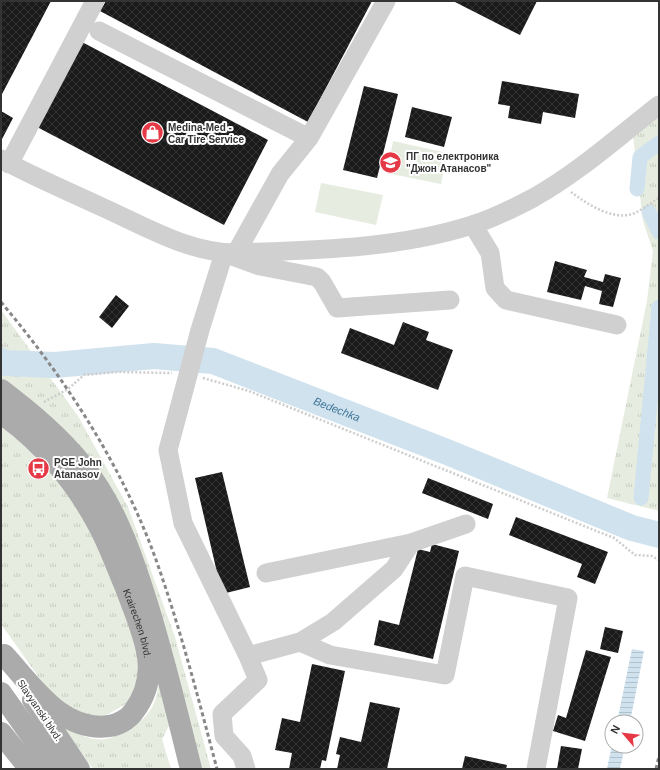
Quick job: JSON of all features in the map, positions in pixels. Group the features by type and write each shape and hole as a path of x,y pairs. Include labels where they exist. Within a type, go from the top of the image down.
{"main road":[{"name":"Krairechen blvd.","path":"1,390 61,440 84,467 106,501 120,529 133,561 156,630 191,769"},
{"name":"Krairechen blvd.","path":"1,413 33,440 61,469 98,524 135,612 148,657 149,680 142,700 132,715 116,725 98,728 82,725 67,718 51,706 2,653"},
{"name":"Slavyanski blvd.","path":"2,653 79,769"},
{"path":"1,693 55,769"},
{"path":"1,733 30,769"}],"lane":[{"path":"95,1 5,162 198,249 230,253 383,245 473,225 516,206 558,182 659,105"},
{"path":"246,769 242,756 224,736 222,714 258,680 248,656 183,523 168,450 200,330 230,253 280,174 309,138 386,1"},
{"path":"99,31 309,138"},
{"path":"473,225 490,253 495,288 506,300 617,325"},
{"path":"230,253 260,266 317,277 322,282 337,308 450,300"},
{"path":"266,573 411,543 466,524"},
{"path":"248,656 300,642 333,622 394,569 411,543"},
{"path":"300,642 330,656 445,675 464,576 568,598 536,769"}],"path":[{"path":"558,182 581,199 606,212 622,216 634,213 659,198"},
{"path":"27,411 53,398 84,375 117,372 188,374 249,390 614,538 634,555 652,556 659,560"}],"green space":[{"path":"659,115 659,511 607,498 647,301 653,251 643,221 633,136"},
{"path":"393,141 447,153 441,184 387,173"},
{"path":"321,183 383,195 376,225 315,212"},
{"path":"1,310 78,416 128,507 175,637 211,769 198,769 68,434 31,400 1,378"},
{"path":"23,415 64,456 102,508 115,532 137,581 172,720 162,739 171,769 93,769 63,727 84,736 99,740 107,739 124,732 141,721 152,707 157,695 159,673 156,658 136,592 116,541 90,496 52,449 20,417"},
{"path":"1,425 22,442 52,475 79,511 102,549 139,651 138,686 126,704 100,717 83,715 50,693 1,624"}],"water":[{"path":"632,649 644,651 632,714 619,714"},
{"path":"610,754 623,754 620,769 607,769"}],"building":[{"path":"1,1 51,1 1,96"},
{"path":"106,1 372,1 308,122 100,11"},
{"path":"453,1 537,1 520,35"},
{"name":"Medina-Med - Car Tire Service","path":"82,42 268,140 224,225 37,127"},
{"path":"502,81 579,94 575,118 543,112 541,124 508,118 510,106 498,104"},
{"path":"364,86 398,94 377,178 343,170"},
{"path":"412,107 452,117 444,147 405,137"},
{"path":"1,111 13,118 1,141"},
{"path":"555,261 587,270 584,277 603,282 605,274 621,278 613,307 599,304 602,291 585,286 581,300 547,292"},
{"path":"116,295 129,306 112,328 99,317"},
{"path":"403,322 429,332 426,340 453,350 438,390 341,353 350,328 394,345"},
{"path":"222,472 250,587 222,594 195,478"},
{"path":"428,478 493,504 488,519 422,493"},
{"path":"516,517 608,552 595,584 577,577 582,564 509,535"},
{"path":"432,544 459,551 433,659 374,645 379,620 399,625 418,549 430,552"},
{"path":"605,627 623,631 618,653 600,649"},
{"path":"586,650 611,657 585,741 553,731 558,715 566,718"},
{"path":"312,664 345,671 326,761 322,760 320,769 289,769 292,753 275,750 282,718 300,722"},
{"path":"370,702 400,708 387,769 337,769 340,755 336,754 340,737 361,742"},
{"path":"561,746 582,749 578,769 557,769"},
{"path":"465,756 507,765 506,769 462,769"}],"waterway":[{"path":"637,189 640,157 659,143"},
{"path":"649,212 659,232"},
{"path":"641,498 659,307"},
{"name":"Bedechka","path":"1,361 6,363 55,365 154,356 213,361 447,452 632,528 659,535"}],"railway":[{"path":"1,302 25,331 69,392 108,455 126,489 155,557 173,610 217,769"},
{"path":"656,769 659,756"}],"place":[{"name":"Medina-Med - Car Tire Service","path":"153,133"},
{"name":"ПГ по електроника \"Джон Атанасов\"","path":"391,162"},
{"name":"PGE John Atanasov","path":"39,468"}]}
